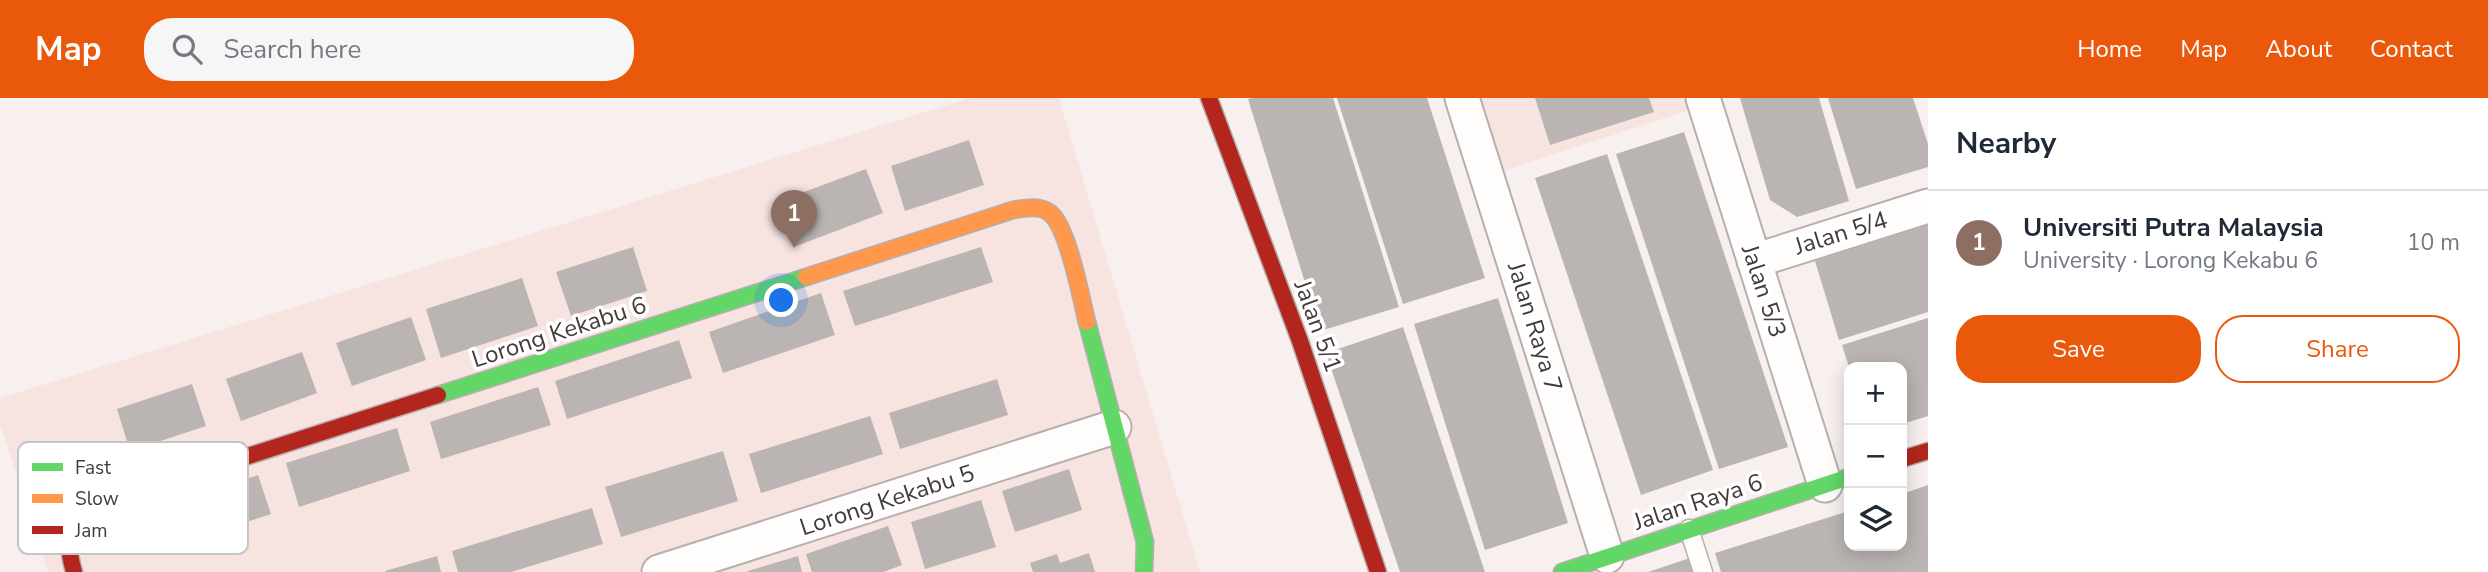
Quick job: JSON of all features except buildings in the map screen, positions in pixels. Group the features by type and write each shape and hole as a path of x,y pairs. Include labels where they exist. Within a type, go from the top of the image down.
{"street":[{"name":"Jalan 5/1","path":"1209,98 1300,341 1378,572"},
{"name":"Jalan Raya 7","path":"1462,98 1607,556"},
{"name":"Jalan 5/3","path":"1703,98 1754,261 1837,481"},
{"name":"Lorong Kekabu 6","path":"248,456 1000,214 1033,206 1050,211 1060,225 1114,428"},
{"name":"Jalan 5/4","path":"1754,261 1928,206"},
{"name":"Lorong Kekabu 5","path":"659,572 1114,428"},
{"path":"1114,428 1145,542 1144,572"},
{"path":"1907,457 1928,451"},
{"name":"Jalan Raya 6","path":"1562,572 1837,481"},
{"name":"Lorong Kekabu 6","path":"69,554 74,572"}],"lane":[{"path":"1689,529 1703,572"}],"shaded area":[{"path":"970,98 1059,98 1200,572 48,572 42,554 248,554 248,442 18,442 18,480 0,424 0,398"},
{"path":"1473,98 1692,98 1695,108 1497,173"}],"traffic: fast":[{"path":"438,395 806,277"},
{"path":"1087,322 1145,542 1144,572"},
{"path":"1562,572 1844,479"}],"traffic: slow":[{"path":"806,277 1013,210 1037,208 1050,213 1063,233 1087,322"}],"traffic: jam":[{"path":"1209,98 1300,341 1378,572"},
{"path":"248,456 438,395"},
{"path":"1907,457 1928,451"},
{"path":"70,554 74,572"}],"place":[{"name":"Universiti Putra Malaysia","path":"794,248"}]}
